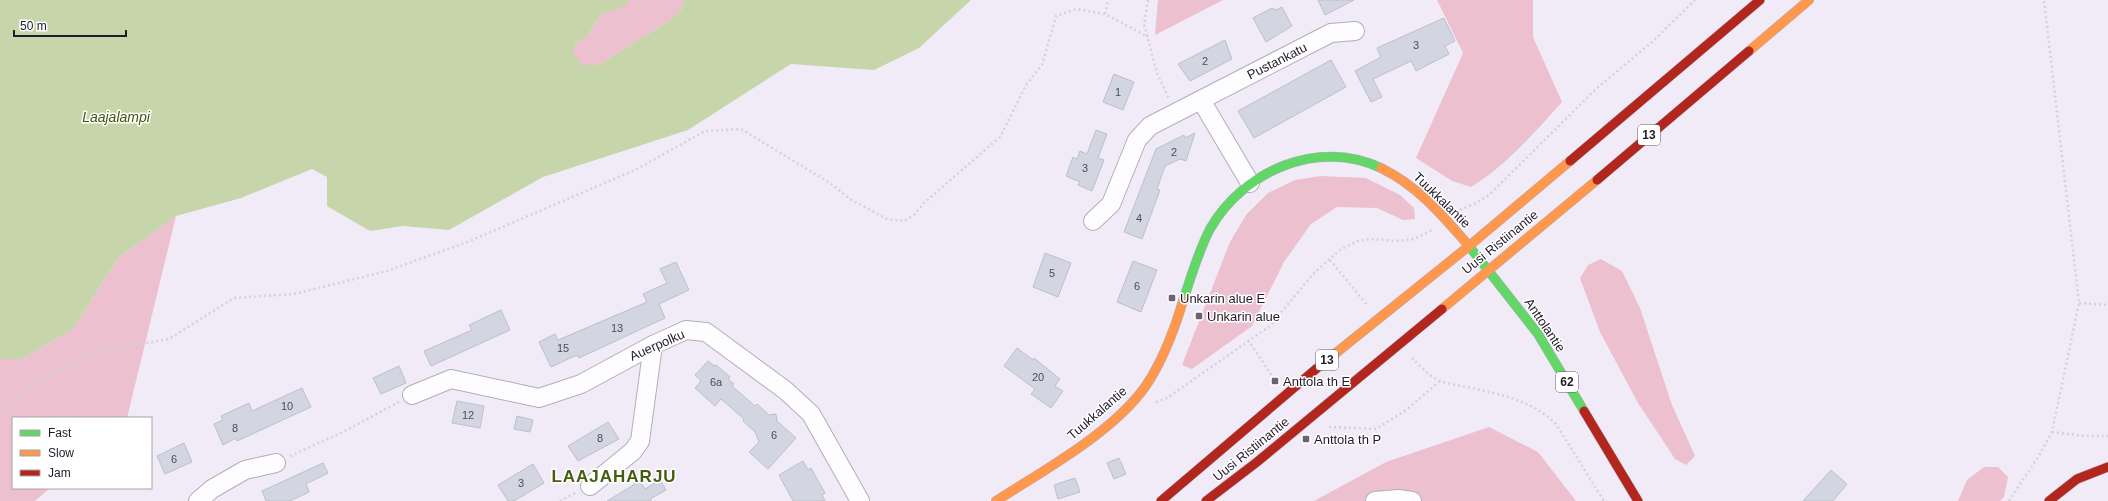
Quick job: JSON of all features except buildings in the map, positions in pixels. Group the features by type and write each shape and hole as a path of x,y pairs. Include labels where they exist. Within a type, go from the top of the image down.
{"main road":[{"name":"Uusi Ristiinantie","path":"1161,501 1347,343 1469,246 1760,0"},
{"name":"Uusi Ristiinantie","path":"1206,501 1257,462 1488,269 1613,167 1809,0"},
{"name":"Tuukkalantie","path":"996,501 1075,450 1127,408 1144,388 1163,358 1175,328 1202,245 1209,231 1232,200 1250,183 1268,172 1298,159 1337,157 1358,160 1380,167 1397,175 1414,188 1446,220 1469,246"},
{"name":"62","path":"1469,246 1488,269"},
{"name":"Anttolantie","path":"1488,269 1538,334 1638,501"},
{"path":"2049,501 2076,479 2108,467"}],"street":[{"name":"Pustankatu","path":"1093,221 1111,204 1137,140 1150,126 1332,33 1355,31"},
{"path":"1201,100 1250,183"},
{"name":"Auerpolku","path":"412,395 451,378 539,398 581,384 653,345 686,330 706,332 785,390 811,414 860,501"},
{"path":"590,486 633,451 640,441 653,345"},
{"path":"198,501 212,489 245,470 276,463"},
{"path":"1376,501 1398,498 1412,501"}],"path":[{"path":"1105,14 1108,0"},
{"path":"1148,0 1144,24 1158,73 1176,114"},
{"path":"1154,403 1166,398 1270,326 1313,274 1341,249 1358,240 1370,239 1398,241 1414,239 1489,195 1597,88 1652,42 1695,0"},
{"path":"2008,501 2040,454 2052,432 2079,302 2044,0"},
{"path":"0,412 42,380 94,352 169,339 234,298 294,294 387,271 470,241 637,169 705,131 741,129 830,183 850,199 887,219 904,221 914,215 924,203 1000,137 1026,85 1042,65 1056,16 1076,9 1105,14 1148,37"},
{"path":"1330,260 1367,305"},
{"path":"2079,302 2108,305"},
{"path":"1248,340 1275,381"},
{"path":"1408,354 1422,368 1440,381 1500,395 1532,405 1546,414 1556,424 1604,501"},
{"path":"1322,427 1376,429 1406,410 1440,381"},
{"path":"276,463 343,432 412,395"},
{"path":"2052,432 2086,436 2108,436"}],"shaded area":[{"path":"630,0 684,0 681,10 670,20 599,65 583,65 572,53 575,44 587,36 601,15 624,6"},
{"path":"1158,0 1223,0 1155,35"},
{"path":"1437,0 1533,0 1533,37 1562,102 1508,159 1471,187 1452,181 1416,158 1463,53"},
{"path":"1321,176 1366,178 1400,195 1414,208 1415,219 1403,220 1377,208 1337,207 1311,224 1284,262 1252,326 1192,369 1182,365 1230,242 1246,215 1268,193 1295,180"},
{"path":"176,216 127,417 12,417 12,489 49,489 35,501 0,501 0,359 22,359 73,329 118,258"},
{"path":"1601,259 1622,271 1640,308 1672,405 1695,456 1686,465 1675,459 1638,403 1600,332 1580,278 1588,265"},
{"path":"1489,427 1538,452 1576,501 1314,501 1386,462"},
{"path":"1984,467 1998,467 2008,477 2004,497 2000,501 1958,501 1967,480"}],"water":[{"name":"Laajalampi","path":"0,0 630,0 625,6 601,15 587,36 575,44 573,53 583,65 599,65 670,20 681,10 684,0 971,0 919,48 874,70 791,64 688,130 543,177 449,230 403,226 370,231 327,206 327,177 312,169 241,198 176,216 118,258 73,329 22,359 0,359"}],"traffic: fast":[{"path":"1183,301 1198,256 1210,229 1224,208 1242,191 1262,176 1284,166 1308,159 1332,157 1357,160 1381,168"},
{"path":"1469,246 1538,334 1584,411"}],"traffic: slow":[{"path":"1749,51 1809,0"},
{"path":"1316,369 1469,246 1570,161"},
{"path":"1381,168 1407,183 1418,192 1439,212 1469,246"},
{"path":"1442,309 1597,180"},
{"path":"996,501 1076,450 1115,420 1131,404 1145,387 1163,356 1172,335 1183,301"}],"traffic: jam":[{"path":"1570,161 1760,0"},
{"path":"1597,180 1749,51"},
{"path":"1206,501 1257,462 1442,309"},
{"path":"1161,501 1316,369"},
{"path":"1584,411 1638,501"},
{"path":"2049,501 2077,479 2108,467"}],"place":[{"name":"Unkarin alue E","path":"1172,298"},
{"name":"Unkarin alue","path":"1199,316"},
{"name":"Anttola th E","path":"1275,381"},
{"name":"Anttola th P","path":"1306,439"}],"district":[{"name":"LAAJAHARJU","path":"614,476"}]}
